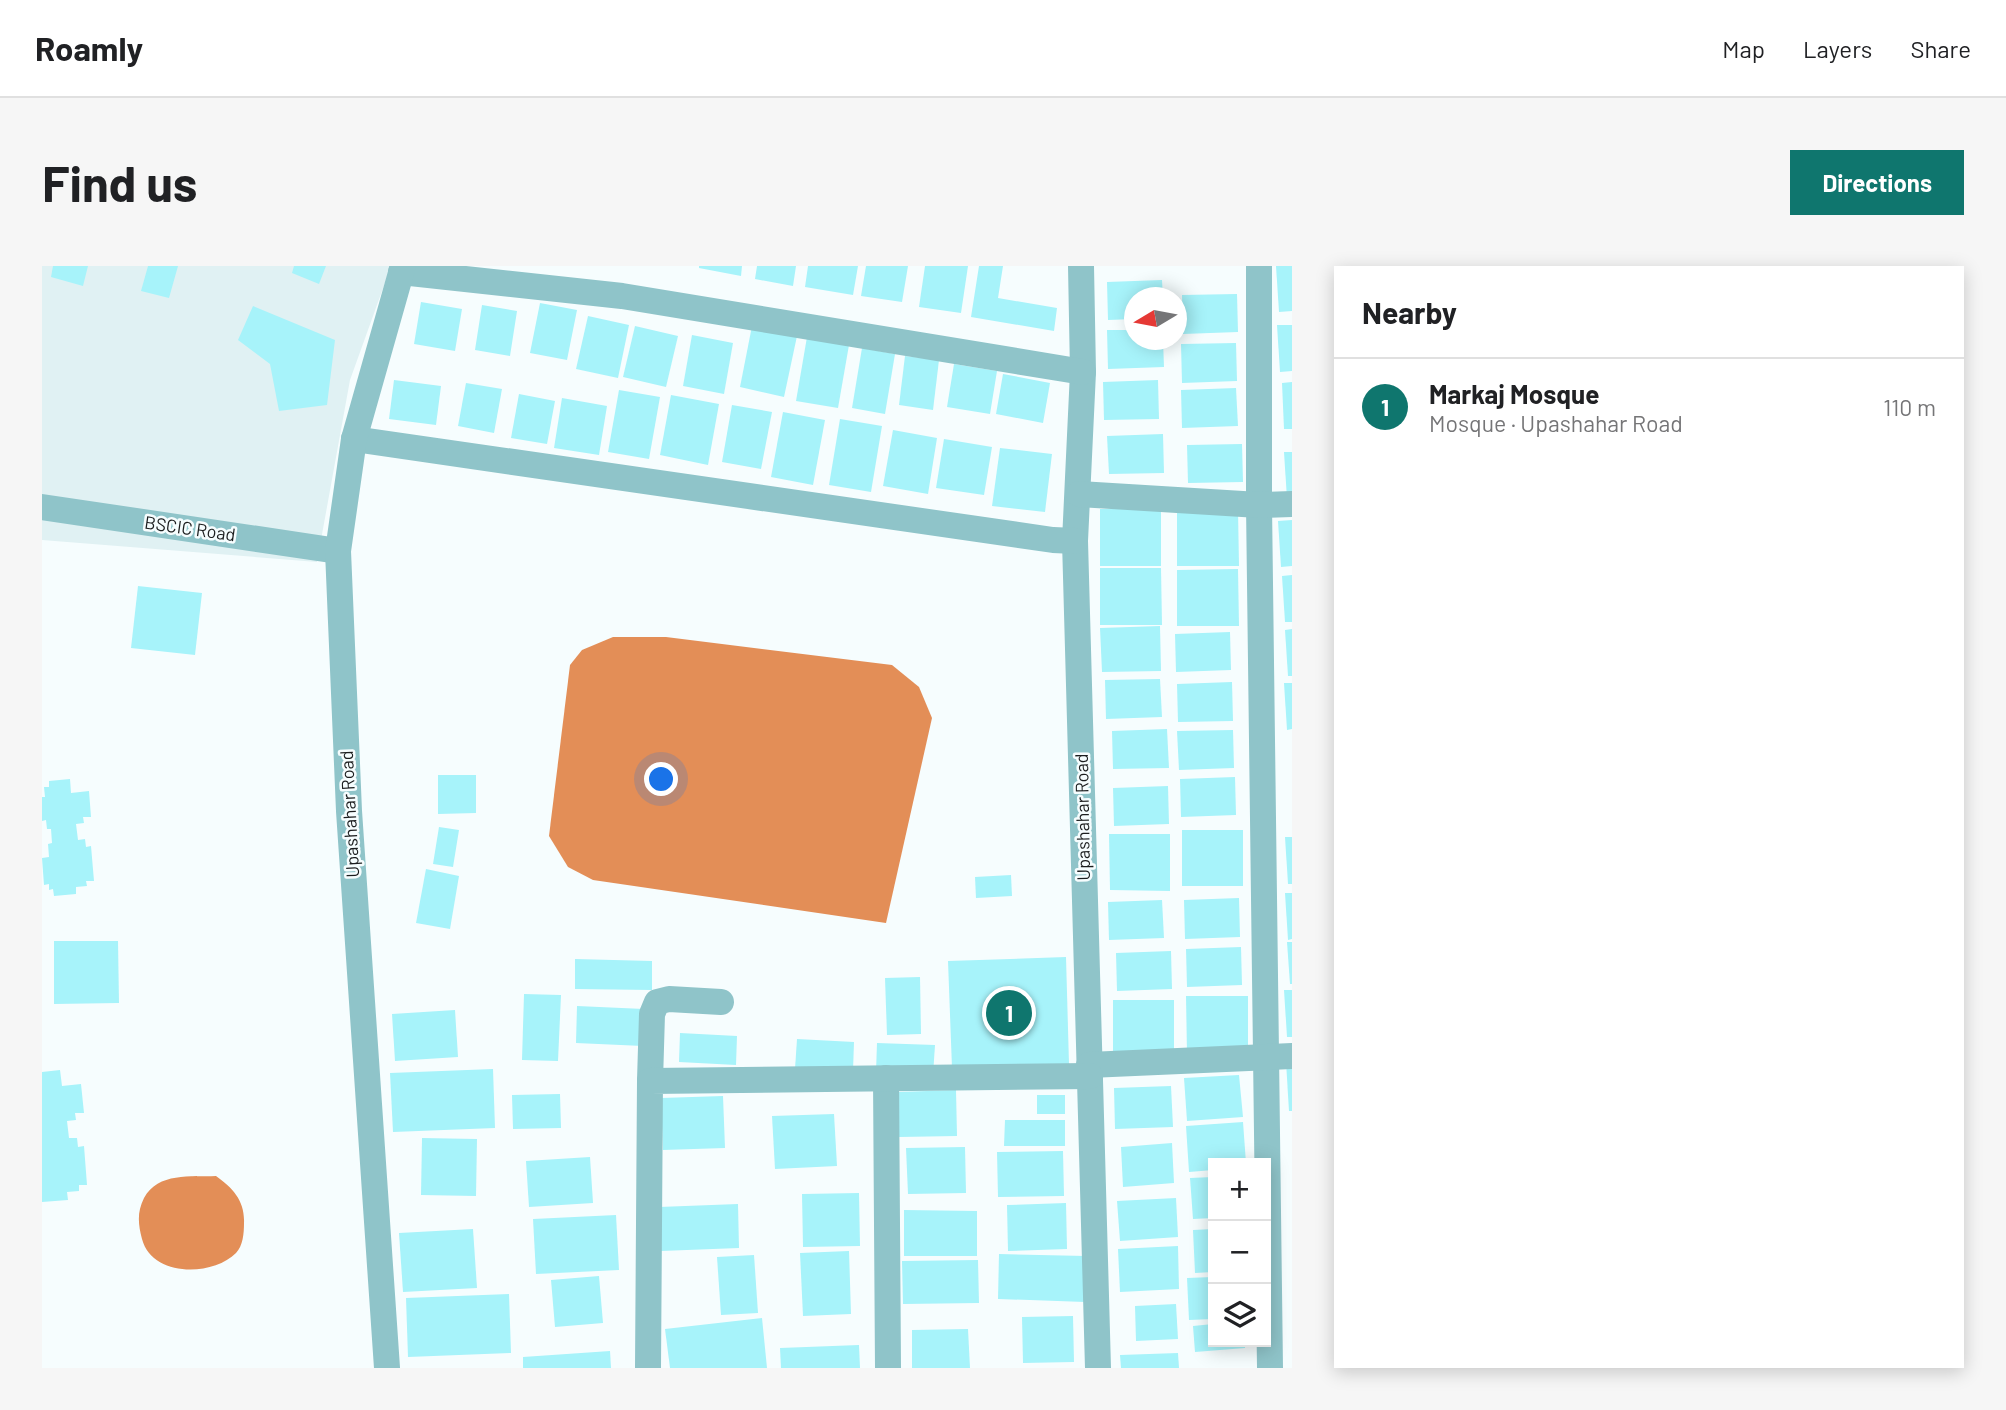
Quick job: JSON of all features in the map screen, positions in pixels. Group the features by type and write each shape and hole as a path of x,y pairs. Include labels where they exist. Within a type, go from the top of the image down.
{"street":[{"name":"Upashahar Road","path":"1081,266 1083,372 1076,541 1098,1368"},
{"path":"1259,266 1259,505 1279,1057 1270,1368"},
{"name":"Upashahar Road","path":"387,1368 349,811 338,551 354,439 402,269"},
{"path":"402,269 622,296 1083,372"},
{"path":"354,439 1053,540 1076,541"},
{"path":"1079,494 1259,505 1292,504"},
{"name":"BSCIC Road","path":"42,507 338,551"},
{"path":"648,1368 652,1014 657,1002 669,999 721,1002"},
{"path":"650,1082 1089,1071 1279,1057"},
{"path":"886,1078 888,1368"}],"shaded area":[{"path":"42,266 391,266 350,380 317,562 42,540"},
{"path":"613,637 666,637 892,665 919,687 932,718 886,923 593,880 568,867 549,836 570,665 582,650"},
{"path":"216,1176 233,1190 244,1215 242,1243 236,1253 225,1261 198,1269 184,1269 158,1261 148,1251 142,1239 139,1213 144,1198 150,1190 166,1180"}],"building":[{"path":"53,266 88,266 83,286 51,277"},
{"path":"148,266 178,266 169,298 141,291"},
{"path":"294,266 326,266 319,284 292,273"},
{"path":"742,266 741,276 699,268"},
{"path":"757,266 796,266 793,286 755,279"},
{"path":"808,266 858,266 853,295 805,287"},
{"path":"866,266 908,266 902,302 861,296"},
{"path":"925,266 968,266 961,313 919,307"},
{"path":"979,266 1003,266 998,298 1057,308 1054,331 971,317"},
{"path":"1276,266 1292,266 1292,311 1279,312"},
{"path":"1162,280 1162,287 1124,287 1124,319 1108,320 1107,282"},
{"path":"1237,294 1238,332 1187,334 1187,295"},
{"path":"421,302 462,309 455,351 414,344"},
{"path":"540,303 577,310 567,360 530,353"},
{"path":"482,305 517,311 510,356 475,350"},
{"path":"253,306 335,340 327,405 279,411 270,364 238,340"},
{"path":"588,316 629,325 618,378 576,369"},
{"path":"1277,325 1292,325 1292,371 1280,372"},
{"path":"635,326 678,336 666,387 623,377"},
{"path":"752,326 797,336 784,397 740,387"},
{"path":"1107,330 1124,330 1124,350 1163,350 1164,367 1108,369"},
{"path":"692,335 733,343 724,394 683,386"},
{"path":"807,337 849,345 838,408 796,401"},
{"path":"1236,343 1237,381 1182,383 1181,350 1187,350 1187,344"},
{"path":"862,348 895,354 885,414 852,408"},
{"path":"905,356 939,360 933,410 899,405"},
{"path":"954,364 997,371 990,414 947,407"},
{"path":"1003,374 1050,383 1043,423 996,414"},
{"path":"394,380 441,386 436,425 389,419"},
{"path":"1158,380 1159,419 1104,420 1103,382"},
{"path":"1292,382 1292,429 1284,429 1282,383"},
{"path":"466,383 502,389 494,433 458,426"},
{"path":"1236,388 1238,426 1182,428 1181,390"},
{"path":"619,390 660,397 649,459 608,452"},
{"path":"519,394 555,401 547,444 511,438"},
{"path":"671,395 719,404 708,465 660,455"},
{"path":"562,398 607,406 599,455 554,448"},
{"path":"732,405 772,412 761,469 722,462"},
{"path":"783,412 825,420 813,485 771,477"},
{"path":"840,419 882,426 871,492 829,485"},
{"path":"893,430 937,438 928,494 883,486"},
{"path":"1163,434 1164,473 1109,474 1107,436"},
{"path":"944,439 992,447 984,495 936,488"},
{"path":"1242,444 1243,482 1188,483 1187,445"},
{"path":"1000,448 1052,454 1045,512 992,506"},
{"path":"1284,452 1292,452 1292,499 1287,499"},
{"path":"1100,509 1161,509 1161,566 1100,566"},
{"path":"1177,510 1238,510 1239,566 1177,566"},
{"path":"1292,520 1292,566 1281,567 1278,521"},
{"path":"1100,568 1161,568 1162,625 1100,625"},
{"path":"1238,569 1239,626 1177,626 1177,570"},
{"path":"1292,575 1292,622 1285,622 1282,576"},
{"path":"138,586 202,593 195,655 131,648"},
{"path":"1160,626 1161,671 1102,672 1100,628"},
{"path":"1292,629 1292,676 1288,676 1285,630"},
{"path":"1230,632 1231,670 1176,672 1175,634"},
{"path":"1160,679 1162,717 1106,719 1105,680"},
{"path":"1232,682 1233,721 1178,722 1177,684"},
{"path":"1284,683 1292,683 1292,729 1287,730"},
{"path":"1167,729 1169,768 1113,769 1112,731"},
{"path":"1233,730 1234,768 1179,770 1177,731"},
{"path":"438,775 476,775 476,813 438,814"},
{"path":"1235,777 1236,815 1181,817 1180,779"},
{"path":"70,779 71,793 89,791 91,817 83,817 84,823 76,824 78,840 85,839 86,847 91,846 94,881 86,881 87,886 76,887 76,894 54,896 53,889 49,890 49,884 44,885 42,858 49,857 48,844 52,843 51,829 47,829 46,820 42,821 42,797 45,797 44,787 49,787 49,781"},
{"path":"1168,786 1169,824 1114,826 1113,788"},
{"path":"439,827 459,830 453,867 433,864"},
{"path":"1182,830 1243,830 1243,886 1182,886"},
{"path":"1109,834 1170,834 1170,891 1110,890"},
{"path":"1285,837 1292,837 1292,884 1288,884"},
{"path":"426,869 459,876 450,929 416,923"},
{"path":"1011,875 1012,896 976,898 975,877"},
{"path":"1285,893 1292,893 1292,939 1288,940"},
{"path":"1239,898 1240,937 1185,939 1184,900"},
{"path":"1162,900 1164,938 1109,940 1108,902"},
{"path":"54,941 118,941 119,1003 54,1004"},
{"path":"1287,942 1292,942 1292,984 1290,984"},
{"path":"1241,947 1242,985 1187,987 1186,949"},
{"path":"1171,951 1172,989 1117,991 1116,953"},
{"path":"1066,957 1069,1064 952,1068 948,961"},
{"path":"575,959 652,961 652,990 575,989"},
{"path":"920,977 921,1034 887,1035 885,978"},
{"path":"1284,990 1292,990 1292,1037 1287,1037"},
{"path":"524,994 561,995 558,1061 522,1060"},
{"path":"1186,996 1248,996 1248,1052 1187,1053"},
{"path":"1113,1000 1174,1000 1174,1056 1113,1057"},
{"path":"577,1006 644,1009 643,1046 576,1043"},
{"path":"455,1010 458,1057 395,1061 392,1014"},
{"path":"680,1033 737,1036 736,1065 679,1062"},
{"path":"797,1039 854,1042 853,1071 795,1069"},
{"path":"877,1043 935,1045 933,1075 876,1072"},
{"path":"1286,1062 1292,1062 1292,1111 1289,1111"},
{"path":"493,1069 495,1128 393,1132 390,1073"},
{"path":"60,1070 62,1086 81,1084 84,1113 75,1113 76,1120 67,1121 69,1138 77,1138 78,1147 84,1146 87,1185 79,1185 79,1191 67,1192 68,1200 42,1202 42,1072"},
{"path":"1239,1075 1243,1117 1187,1121 1184,1078"},
{"path":"1171,1086 1173,1127 1115,1129 1114,1088"},
{"path":"956,1090 957,1136 899,1137 898,1092"},
{"path":"560,1094 561,1128 513,1129 512,1095"},
{"path":"1037,1095 1065,1095 1065,1114 1037,1114"},
{"path":"723,1096 725,1148 663,1150 661,1098"},
{"path":"834,1114 837,1166 775,1169 772,1116"},
{"path":"1005,1120 1065,1120 1065,1146 1004,1146"},
{"path":"1243,1122 1246,1158 1208,1158 1208,1170 1189,1172 1186,1126"},
{"path":"422,1138 477,1139 476,1196 421,1195"},
{"path":"1172,1143 1174,1183 1123,1187 1121,1147"},
{"path":"965,1147 966,1193 908,1194 906,1148"},
{"path":"1063,1151 1064,1196 998,1197 997,1152"},
{"path":"590,1157 593,1203 529,1207 526,1161"},
{"path":"1208,1177 1208,1218 1193,1219 1190,1178"},
{"path":"859,1193 860,1246 803,1247 802,1194"},
{"path":"1176,1198 1178,1237 1120,1241 1117,1201"},
{"path":"1066,1203 1067,1249 1008,1251 1007,1205"},
{"path":"738,1204 739,1248 661,1251 659,1207"},
{"path":"904,1210 977,1211 977,1256 904,1256"},
{"path":"616,1215 619,1270 536,1274 533,1219"},
{"path":"473,1229 477,1288 403,1292 399,1233"},
{"path":"1208,1229 1208,1272 1195,1273 1193,1230"},
{"path":"1178,1246 1179,1289 1120,1292 1118,1249"},
{"path":"849,1251 851,1314 803,1316 800,1253"},
{"path":"999,1254 1086,1256 1085,1302 998,1299"},
{"path":"754,1255 758,1313 721,1315 717,1257"},
{"path":"978,1260 979,1303 903,1304 902,1261"},
{"path":"599,1276 603,1323 555,1327 551,1280"},
{"path":"1208,1277 1208,1319 1189,1320 1187,1278"},
{"path":"509,1294 511,1353 408,1357 406,1298"},
{"path":"1176,1304 1178,1339 1136,1341 1135,1306"},
{"path":"1073,1316 1074,1362 1023,1363 1022,1317"},
{"path":"762,1318 767,1368 670,1368 665,1329"},
{"path":"1208,1324 1208,1347 1245,1348 1195,1352 1193,1326"},
{"path":"968,1329 970,1368 912,1368 912,1330"},
{"path":"859,1345 860,1368 781,1368 780,1348"},
{"path":"610,1351 611,1368 523,1368 523,1357"},
{"path":"1178,1353 1179,1368 1121,1368 1120,1355"}],"place":[{"name":"Markaj Mosque","path":"1009,1013"}]}
